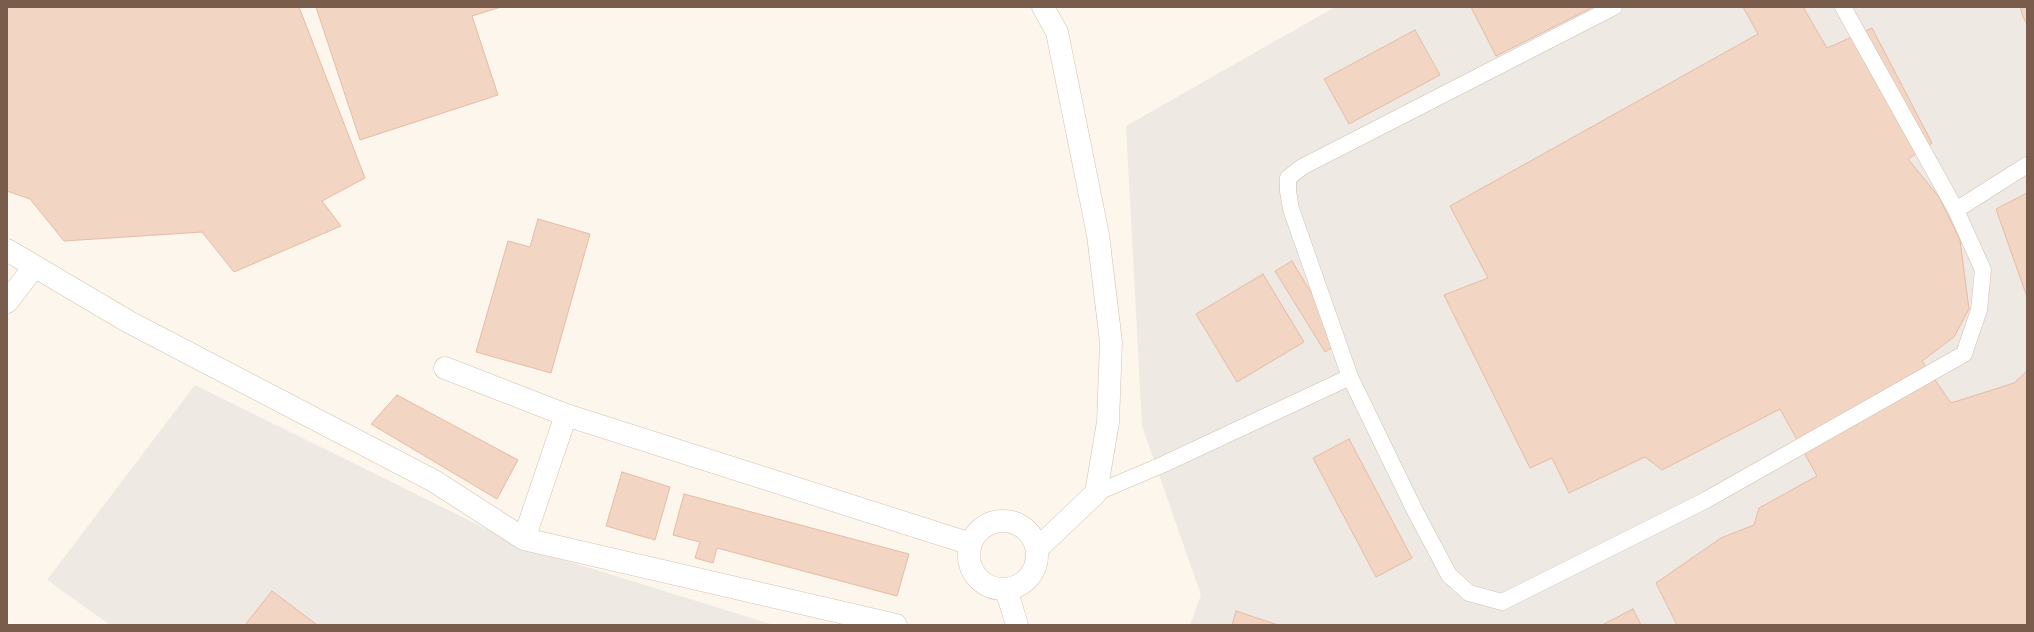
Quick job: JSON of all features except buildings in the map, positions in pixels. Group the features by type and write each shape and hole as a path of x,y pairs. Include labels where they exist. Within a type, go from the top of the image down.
{"street":[{"path":"1037,549 1096,493 1108,422 1111,342 1098,236 1057,32 1043,7"},
{"path":"7,250 129,322 434,481 524,539 896,625"},
{"path":"7,302 34,267"},
{"path":"445,368 566,415 971,544"},
{"path":"524,539 566,415"},
{"path":"995,522 1016,524 1026,530 1037,549 1034,570 1027,580 1018,586 1006,589 995,588 985,584 976,576 971,566 969,555 971,544 977,534 985,527 995,522"},
{"path":"1006,589 1017,625"}],"lane":[{"path":"1614,7 1302,167 1288,178 1288,191 1291,209 1350,377 1415,511 1449,575 1469,593 1502,602 1706,500 1964,354 1979,310 1983,270 1956,210 1843,7"},
{"path":"1956,210 2027,165"},
{"path":"1096,493 1164,464 1350,377"}],"shaded area":[{"path":"1335,7 2027,7 2027,625 1190,625 1201,595 1142,426 1126,126"},
{"path":"195,385 525,548 774,625 110,625 47,580"}]}
